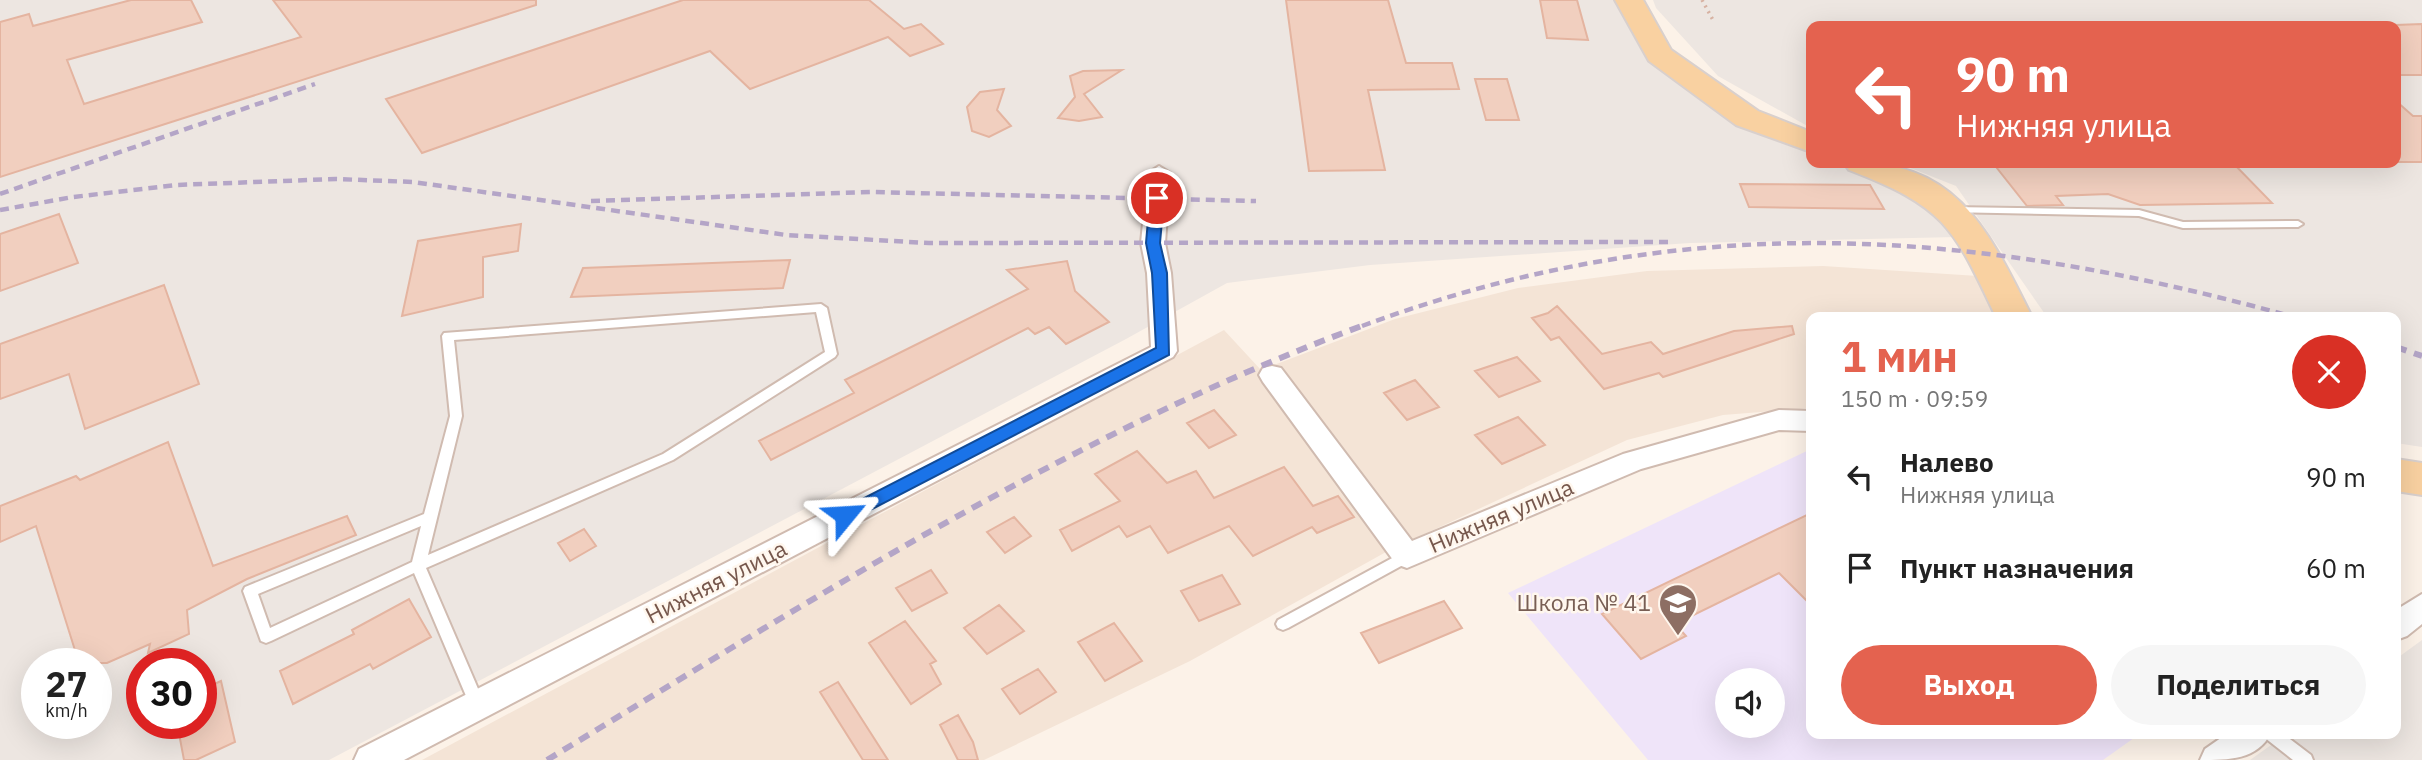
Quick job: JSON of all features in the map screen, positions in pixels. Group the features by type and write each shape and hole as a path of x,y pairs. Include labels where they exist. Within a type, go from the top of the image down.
{"main road":[{"path":"1629,0 1659,55 1722,103 1748,118 1806,141"},
{"path":"1871,168 1924,191 1951,210 1980,249 2012,312"},
{"path":"2401,475 2422,479"}],"street":[{"name":"Нижняя улица","path":"371,760 1164,351 1160,273 1153,243 1159,173"},
{"name":"Нижняя улица","path":"1272,375 1407,556 1633,461 1779,420 1806,421"},
{"path":"2401,623 2422,607"},
{"path":"2217,760 2247,739"}],"lane":[{"path":"1951,210 2139,214 2183,225 2298,224"},
{"path":"430,517 250,591 266,637 418,565 668,457 831,354 821,308 448,336 456,416 418,565 477,705"},
{"path":"1283,624 1407,556"},
{"path":"2278,739 2305,760"}],"path":[{"path":"1702,0 1713,20"}],"shaded area":[{"path":"0,0 1618,0 1747,126 1806,149 1806,168 1853,168 1917,196 1957,237 1690,243 1370,265 1227,283 329,760 0,760"},
{"path":"1653,0 2422,0 2422,447 2401,444 2401,312 2044,312 1956,186 1911,168 2401,168 2401,21 1806,21 1806,125 1718,76 1656,8"},
{"path":"1823,266 1978,276 1993,312 1806,312 1806,408 1723,415 1627,440 1386,552 1190,661 984,760 422,760 1224,330 1261,370 1395,319 1518,288 1647,271"},
{"name":"Школа № 41","path":"1806,451 1806,739 2133,739 2103,760 1648,760 1508,593"},
{"path":"2422,640 2422,760 2250,760 2280,739 2401,739 2401,655"}],"building":[{"path":"131,0 191,0 202,22 67,60 84,104 301,37 273,0 536,0 536,5 0,177 0,22 29,14 33,26"},
{"path":"683,0 869,0 904,29 921,24 943,44 910,56 888,37 750,89 710,51 422,153 386,99"},
{"path":"1286,0 1388,0 1406,63 1452,63 1459,89 1368,90 1385,170 1309,171"},
{"path":"1540,0 1577,0 1588,40 1547,38"},
{"path":"2422,24 2422,75 2401,75 2401,25"},
{"path":"1122,70 1084,94 1102,117 1079,121 1058,118 1075,97 1070,76 1083,71"},
{"path":"1475,79 1507,79 1519,120 1486,120"},
{"path":"1004,89 997,110 1011,126 989,137 972,131 967,107 980,92"},
{"path":"2401,105 2413,116 2422,116 2422,162 2401,162"},
{"path":"1997,168 2238,168 2272,203 2140,205 2108,194 2056,196 2063,205 2027,206"},
{"path":"1740,184 1870,185 1884,209 1749,207"},
{"path":"59,214 78,263 0,291 0,234"},
{"path":"521,224 518,251 483,257 483,297 402,316 418,241"},
{"path":"790,260 783,288 571,297 583,268"},
{"path":"1067,261 1075,291 1109,322 1066,344 1049,327 1035,334 1028,328 771,460 759,441 854,393 845,380 1028,289 1007,270"},
{"path":"164,285 199,384 85,429 69,374 0,399 0,344"},
{"path":"1557,306 1602,354 1651,342 1663,354 1734,331 1792,326 1794,334 1663,377 1659,373 1604,389 1559,337 1551,340 1532,318 1548,313"},
{"path":"1517,357 1540,381 1499,397 1475,371"},
{"path":"1415,380 1439,407 1407,420 1384,393"},
{"path":"1214,410 1236,435 1209,448 1187,423"},
{"path":"1518,417 1545,445 1502,464 1475,435"},
{"path":"168,442 213,566 347,516 356,535 247,579 187,610 189,634 159,648 149,648 150,644 141,648 126,648 126,655 112,661 112,648 74,648 36,526 0,542 0,506 76,476 80,480"},
{"path":"1137,451 1167,483 1196,471 1214,498 1284,467 1313,506 1338,496 1354,517 1317,533 1312,527 1253,556 1229,526 1168,553 1150,526 1127,537 1119,526 1072,551 1060,530 1120,501 1095,474"},
{"path":"1806,515 1806,600 1779,573 1675,624 1686,636 1641,659 1602,614"},
{"path":"1014,517 1031,536 1005,553 987,532"},
{"path":"584,529 596,546 570,561 558,543"},
{"path":"931,570 947,593 912,611 896,588"},
{"path":"1222,575 1240,604 1199,621 1181,591"},
{"path":"409,599 431,637 373,669 370,664 293,704 280,671 354,634 352,630"},
{"path":"1444,601 1462,628 1379,663 1361,633"},
{"path":"999,605 1024,631 987,654 964,628"},
{"path":"905,621 936,661 930,664 941,684 911,704 869,643"},
{"path":"1114,623 1142,661 1105,681 1078,642"},
{"path":"1038,669 1056,692 1020,714 1002,689"},
{"path":"221,681 235,742 196,760 184,760 180,739 217,739 217,683"},
{"path":"838,682 888,760 863,760 820,692"},
{"path":"958,715 973,742 978,760 958,760 940,725"}],"railway":[{"path":"0,194 315,84"},
{"path":"0,210 73,197 176,185 336,179 413,182 786,235 929,243 1674,242"},
{"path":"591,201 871,192 1256,201"},
{"path":"1362,326 1481,288 1598,262 1712,247 1826,243 1941,249 2056,264 2174,287 2274,312"},
{"path":"547,760 846,580 1049,467 1153,415 1259,367 1367,324"},
{"path":"2401,349 2422,356"}],"place":[{"name":"Школа № 41","path":"1678,637"}],"route":[{"path":"845,515 1164,351 1160,273 1153,243 1157,198"}]}
